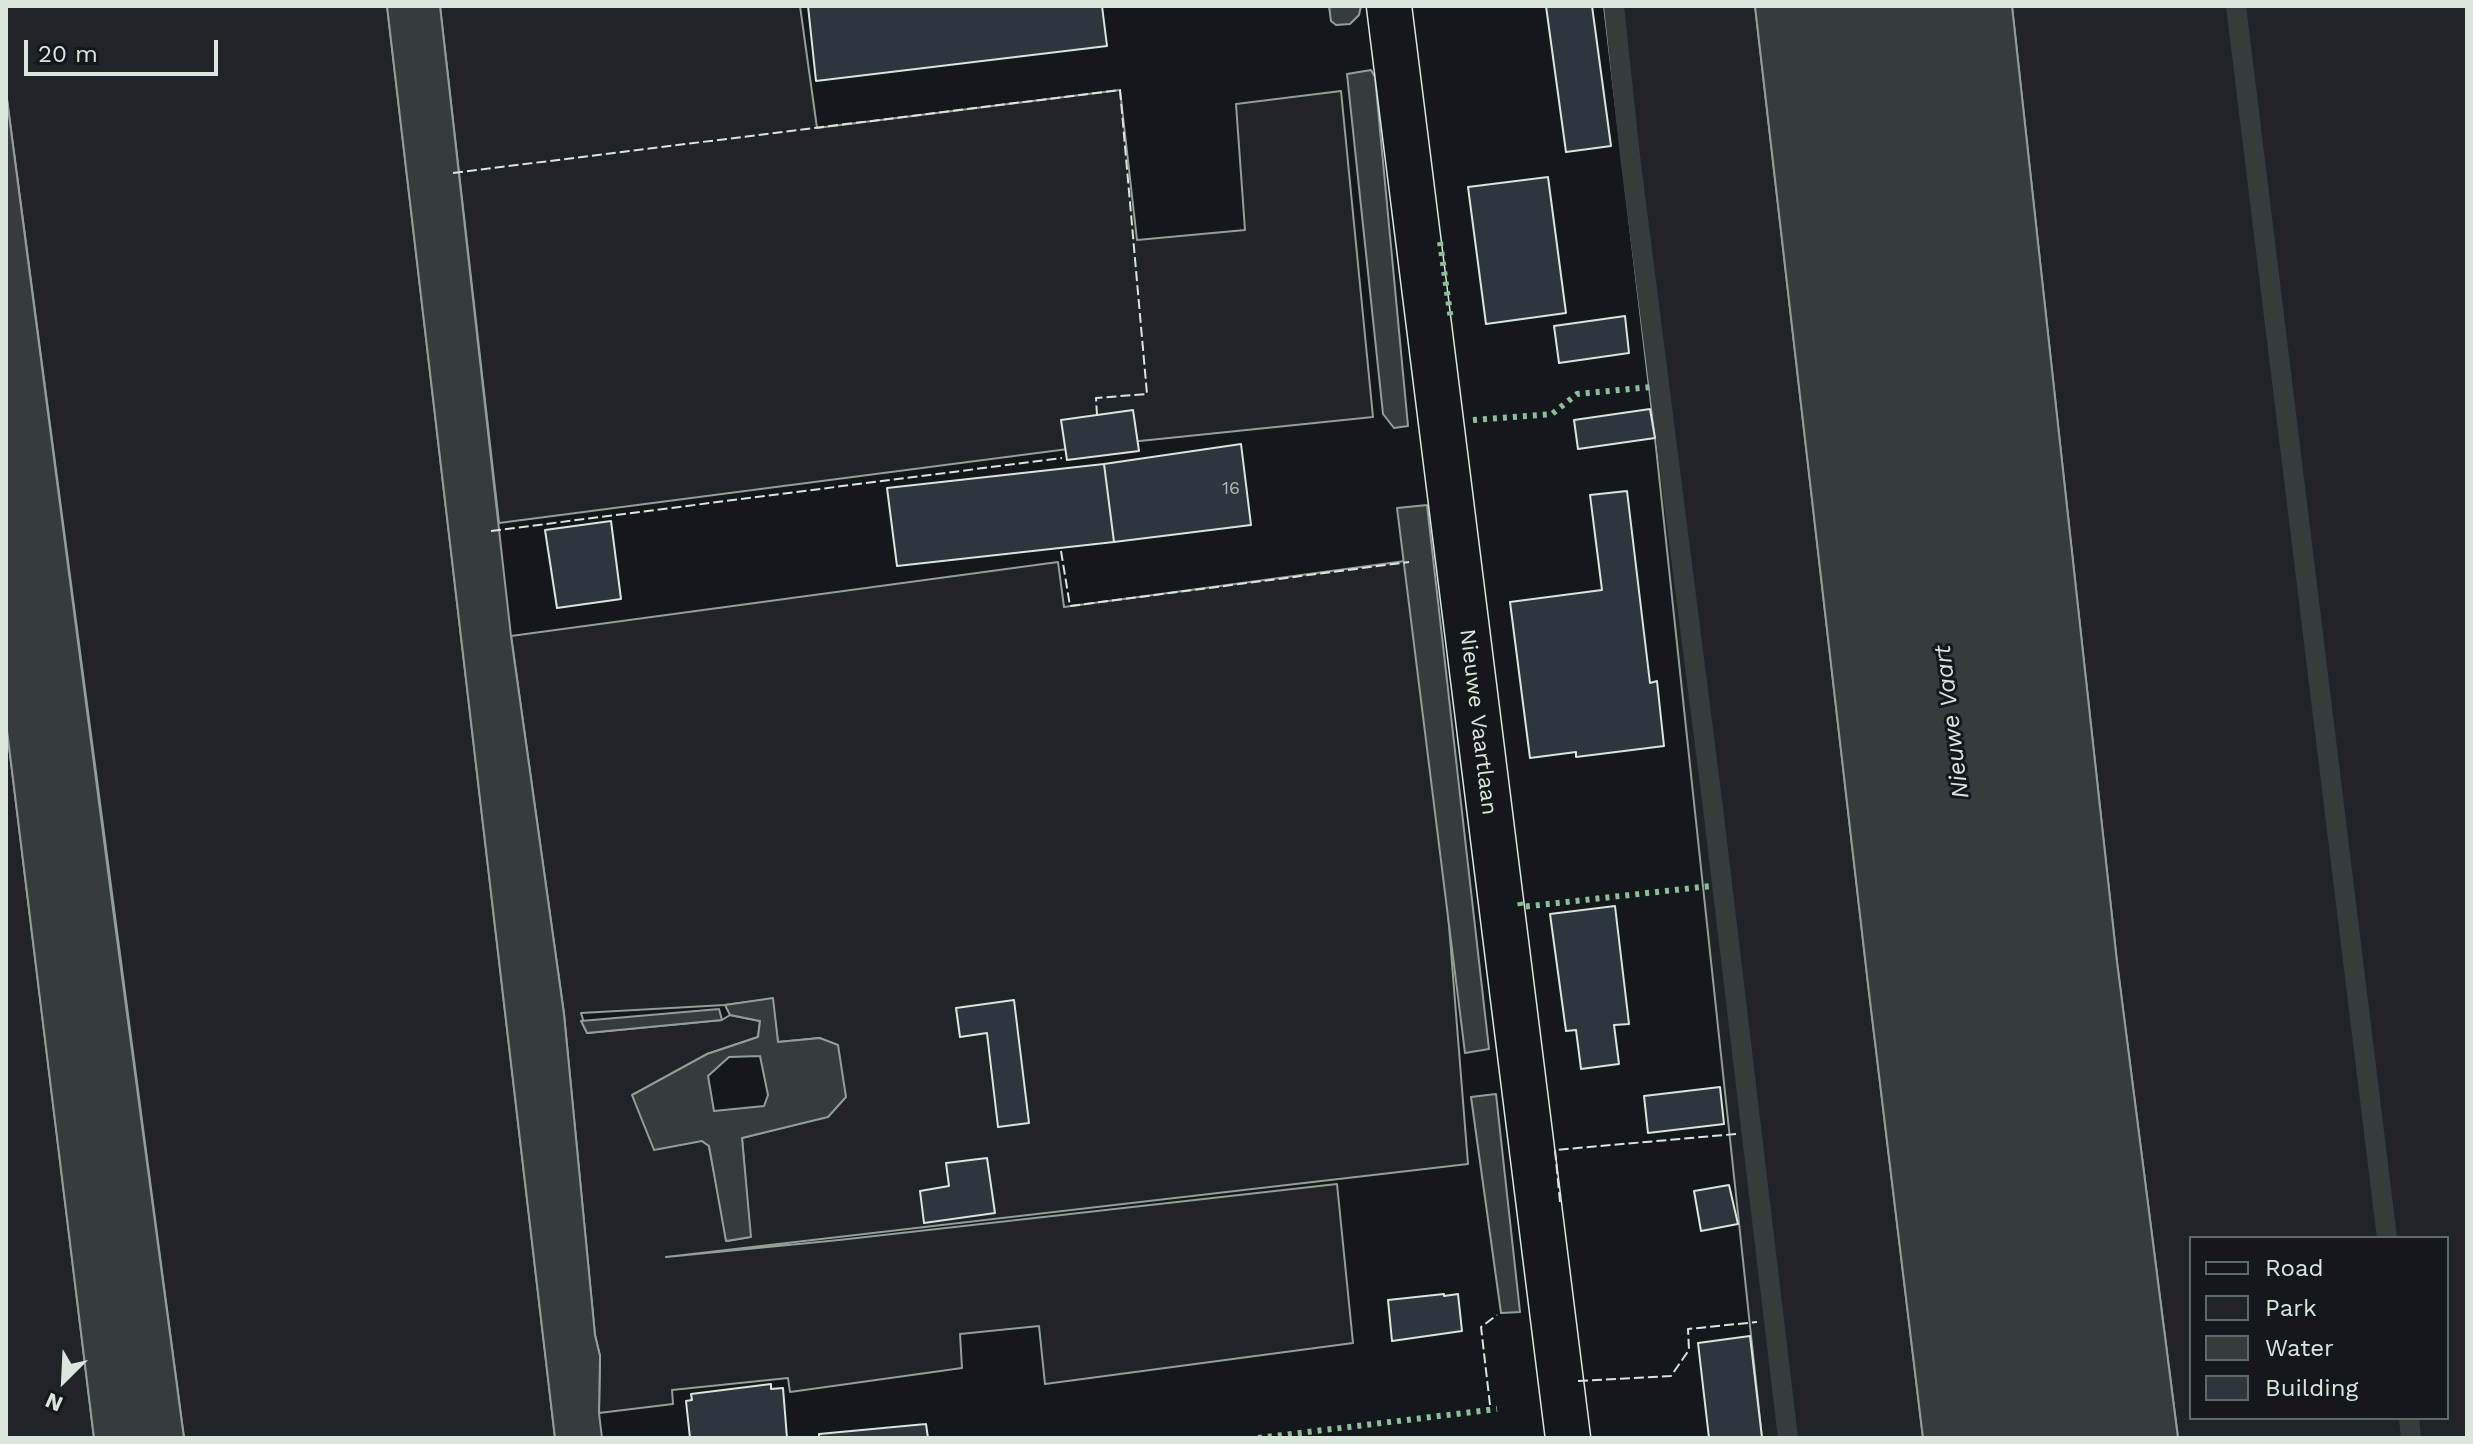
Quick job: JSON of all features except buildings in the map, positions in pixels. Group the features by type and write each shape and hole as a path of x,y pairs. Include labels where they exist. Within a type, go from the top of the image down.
{"street":[{"name":"Nieuwe Vaartlaan","path":"1389,6 1568,1438"}],"green space":[{"path":"6,6 387,6 555,1438 184,1438 6,92"},
{"path":"440,6 800,6 817,128 1120,90 1137,240 1245,230 1236,104 1341,91 1373,417 1091,446 499,523"},
{"path":"1604,6 1755,6 1923,1438 1762,1438 1655,438"},
{"path":"2012,6 2467,6 2467,1438 2178,1438 2117,962"},
{"path":"1405,561 1448,913 1468,1164 666,1257 1337,1184 1353,1343 1045,1384 1039,1326 960,1334 962,1368 790,1392 788,1378 672,1390 673,1404 599,1413 600,1356 595,1335 564,1014 511,636 1058,562 1064,607","holes":["772,999 778,1042 820,1038 828,1116 742,1138 750,1237 727,1241 709,1146 702,1141 707,1054 758,1037 760,1021 730,1015 722,1020 587,1033 581,1013 725,1005"]},
{"path":"6,722 94,1438 6,1438"}],"water":[{"path":"387,6 440,6 511,636 564,1014 595,1335 600,1356 602,1438 555,1438"},
{"path":"1329,6 1361,6 1359,15 1350,24 1336,25 1331,21"},
{"name":"Nieuwe Vaart","path":"1755,6 2012,6 2117,962 2178,1438 1923,1438"},
{"path":"1371,70 1375,77 1408,426 1394,428 1383,414 1347,74"},
{"path":"6,92 184,1438 94,1438 6,722"},
{"path":"1427,505 1489,1049 1465,1053 1397,508"},
{"path":"773,998 778,1042 820,1038 838,1045 846,1097 828,1117 742,1138 751,1237 726,1241 709,1146 702,1141 654,1150 632,1095 707,1054 758,1037 760,1021 730,1015 725,1005","holes":["760,1056 768,1095 764,1106 714,1111 708,1076 729,1057"]},
{"path":"719,1009 722,1020 587,1033 581,1021"},
{"path":"1496,1094 1520,1312 1501,1313 1471,1097"}],"waterway":[{"path":"1614,6 1788,1438"},
{"path":"2236,6 2387,1236"},
{"path":"2409,1420 2411,1438"}],"hedge":[{"path":"1440,242 1451,320"},
{"path":"1473,420 1552,414 1577,394 1651,387"},
{"path":"1520,902 1521,907 1711,886"},
{"path":"1258,1438 1497,1409"}],"fence":[{"path":"453,173 1120,90 1147,394 1096,398 1097,415"},
{"path":"491,531 1062,458"},
{"path":"1061,551 1070,606 1409,562"},
{"path":"1560,1202 1555,1150 1736,1134"},
{"path":"1490,1405 1481,1327 1497,1315"},
{"path":"1578,1381 1671,1376 1689,1350 1688,1329 1757,1322"}]}
